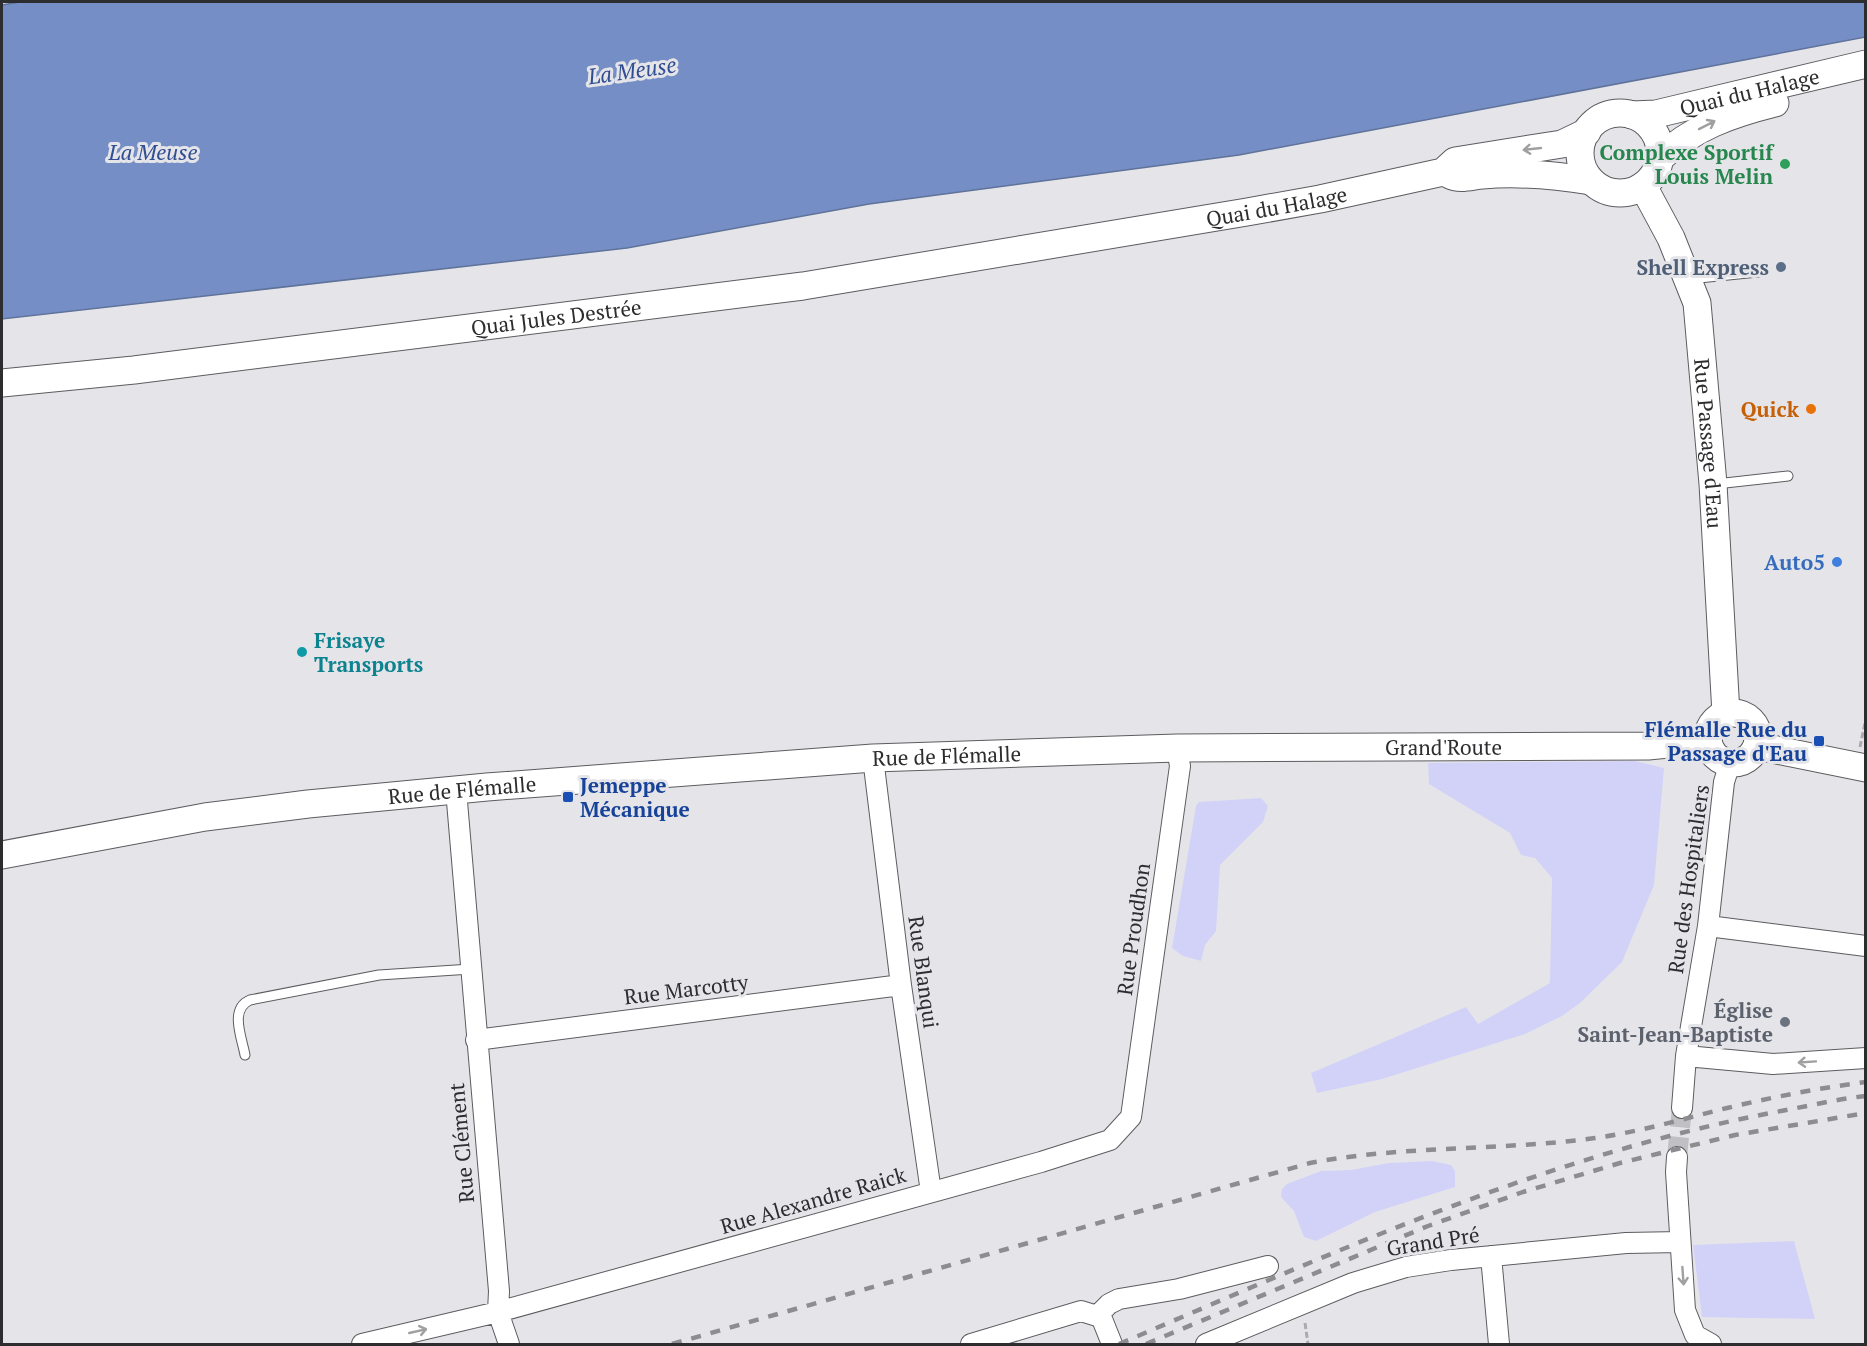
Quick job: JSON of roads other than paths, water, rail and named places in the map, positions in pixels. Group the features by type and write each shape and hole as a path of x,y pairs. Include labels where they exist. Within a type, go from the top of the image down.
{"street":[{"name":"Quai du Halage","path":"1108,235 1320,199 1443,172 1455,161 1562,144 1587,132 1595,122 1607,116 1656,114 1866,64"},
{"name":"Quai du Halage","path":"1443,172 1456,178 1511,173 1555,175 1591,181 1600,188 1622,193 1643,186 1651,178 1659,159 1687,136 1719,119 1866,82"},
{"name":"Quai du Halage","path":"1632,115 1652,129 1657,138 1659,159"},
{"path":"1587,132 1581,144 1580,157 1591,181"},
{"name":"Rue Passage d'Eau","path":"1643,186 1671,238 1697,303 1713,484 1726,714"},
{"name":"Quai Jules Destrée","path":"2,383 134,370 734,296 1108,235"},
{"path":"1735,713 1751,721 1758,737 1754,752 1744,761 1730,763 1717,758 1709,747 1710,728 1716,719 1726,714 1735,713"},
{"name":"Grand'Route","path":"1177,748 1648,746 1708,740"},
{"path":"1756,746 1861,767"},
{"name":"Rue de Flémalle","path":"2,855 205,816 456,790 873,758 1177,748"},
{"name":"Rue Proudhon","path":"1131,1117 1180,766 1177,748"},
{"name":"Rue Blanqui","path":"873,758 901,985 931,1192"},
{"name":"Rue des Hospitaliers","path":"1682,1108 1686,1056 1708,926 1724,782 1730,763"},
{"name":"Rue Clément","path":"456,790 499,1291 498,1312 508,1344"},
{"path":"1708,926 1866,946"},
{"name":"Rue Marcotty","path":"476,1040 901,985"},
{"path":"1686,1056 1773,1064 1866,1058"},
{"name":"Rue Alexandre Raick","path":"362,1344 498,1312 1041,1162 1110,1140 1131,1117"},
{"path":"1677,1157 1685,1310 1695,1335 1711,1344"},
{"name":"Grand Pré","path":"1206,1344 1385,1272 1423,1263 1626,1244 1680,1242"},
{"path":"1491,1256 1499,1344"},
{"path":"1097,1316 1109,1304 1119,1299 1179,1288 1268,1266"},
{"path":"971,1344 1081,1311 1102,1319 1112,1344"}],"lane":[{"path":"1687,279 1758,272"},
{"path":"1713,484 1788,476"},
{"path":"245,1055 238,1014 242,1005 250,1000 379,975 471,969"}],"water":[{"name":"La Meuse","path":"20,2 1865,2 1866,37 1239,155 869,204 627,248 2,319 2,5"}],"tunnel":[{"path":"1677,1157 1682,1108"}],"railway":[{"path":"672,1344 1310,1163 1381,1153 1524,1145 1595,1138 1645,1129 1779,1097 1866,1082"},
{"path":"1119,1344 1362,1241 1527,1179 1695,1130 1781,1111 1866,1096"},
{"path":"1146,1344 1428,1226 1523,1192 1620,1163 1735,1135 1866,1113"}],"place":[{"name":"Complexe Sportif Louis Melin","path":"1785,164"},
{"name":"Shell Express","path":"1781,267"},
{"name":"Quick","path":"1811,409"},
{"name":"Auto5","path":"1837,562"},
{"name":"Frisaye Transports","path":"302,652"},
{"name":"Flémalle Rue du Passage d'Eau","path":"1819,741"},
{"name":"Jemeppe Mécanique","path":"568,797"},
{"name":"Église Saint-Jean-Baptiste","path":"1785,1022"}]}
